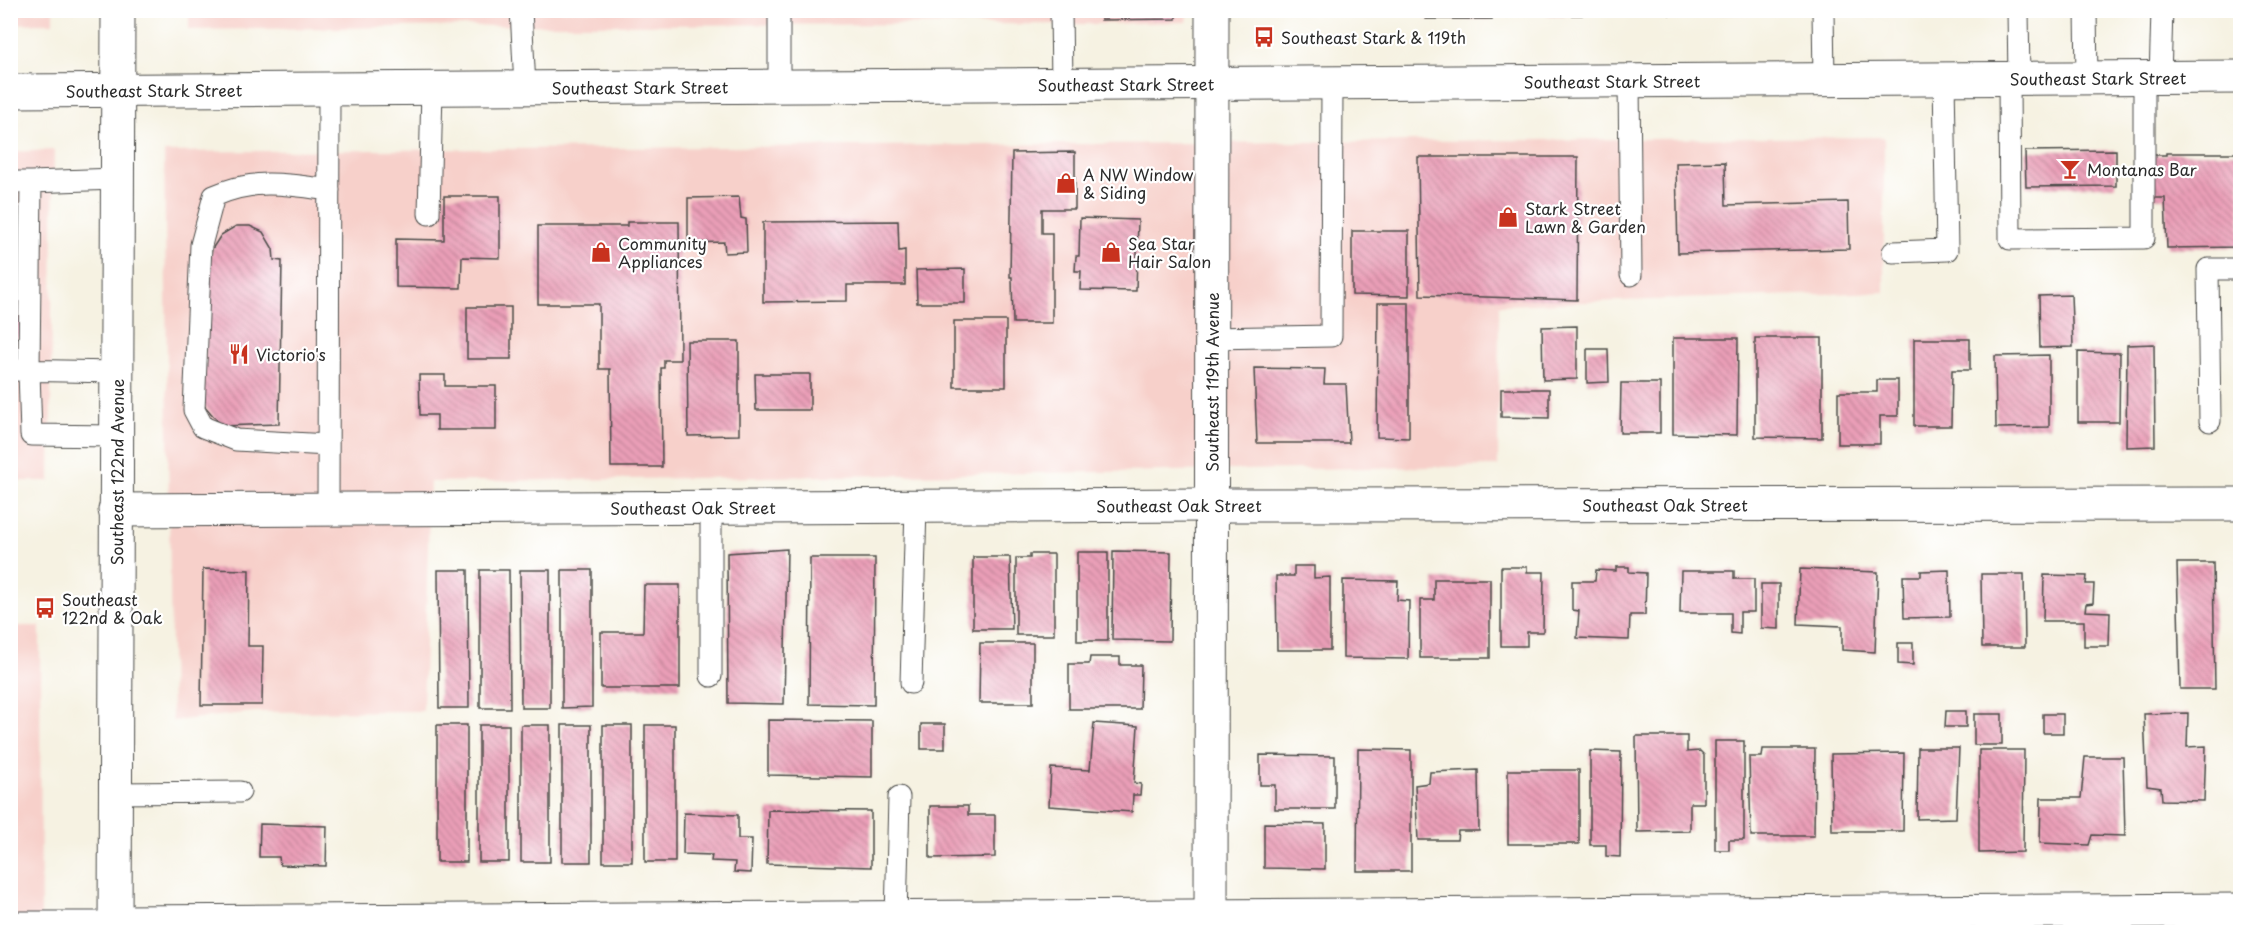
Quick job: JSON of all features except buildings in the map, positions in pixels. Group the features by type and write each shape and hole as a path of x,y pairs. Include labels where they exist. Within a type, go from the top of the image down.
{"street":[{"name":"Southeast 122nd Avenue","path":"115,927 118,10"},
{"name":"Southeast 119th Avenue","path":"1211,925 1212,10"},
{"name":"Southeast Stark Street","path":"10,91 2241,77"},
{"name":"Southeast Oak Street","path":"116,510 1211,505 2241,504"},
{"path":"115,927 523,926 896,918 1211,925 1787,923 2241,910"}],"lane":[{"path":"521,10 525,87"},
{"path":"779,10 779,86"},
{"path":"1061,10 1062,84"},
{"path":"1823,10 1824,81"},
{"path":"2018,10 2010,239 2144,238 2152,78 2162,10"},
{"path":"2086,10 2087,78"},
{"path":"1893,252 1947,250 1944,80"},
{"path":"1629,81 1631,275"},
{"path":"1211,338 1331,336 1332,82"},
{"path":"429,214 432,88"},
{"path":"328,510 329,89"},
{"path":"116,179 21,182 20,370 31,435 116,436"},
{"path":"328,445 236,440 203,427 194,410 201,245 214,196 236,186 282,183 329,190"},
{"path":"2210,421 2208,269 2241,269"},
{"path":"20,370 116,372"},
{"path":"711,507 711,676"},
{"path":"911,683 916,507"},
{"path":"115,793 240,792"},
{"path":"896,918 899,796"},
{"path":"10,922 115,927"}],"shaded area":[{"path":"1187,10 1187,22 1093,24 549,25 189,30 189,11"},
{"path":"10,11 53,11 53,23 11,24"},
{"path":"1884,137 1884,292 1499,305 1498,466 430,482 423,711 255,712 172,721 164,152"},
{"path":"54,150 50,481 11,481 10,152"},
{"path":"10,626 40,626 41,932 11,932"}],"place":[{"name":"Southeast Stark & 119th","path":"1264,37"},
{"name":"Montanas Bar","path":"2070,169"},
{"name":"A NW Window & Siding","path":"1066,183"},
{"name":"Stark Street Lawn & Garden","path":"1508,217"},
{"name":"Community Appliances","path":"601,252"},
{"name":"Sea Star Hair Salon","path":"1111,252"},
{"name":"Victorio's","path":"239,354"},
{"name":"Southeast 122nd & Oak","path":"45,608"}]}
